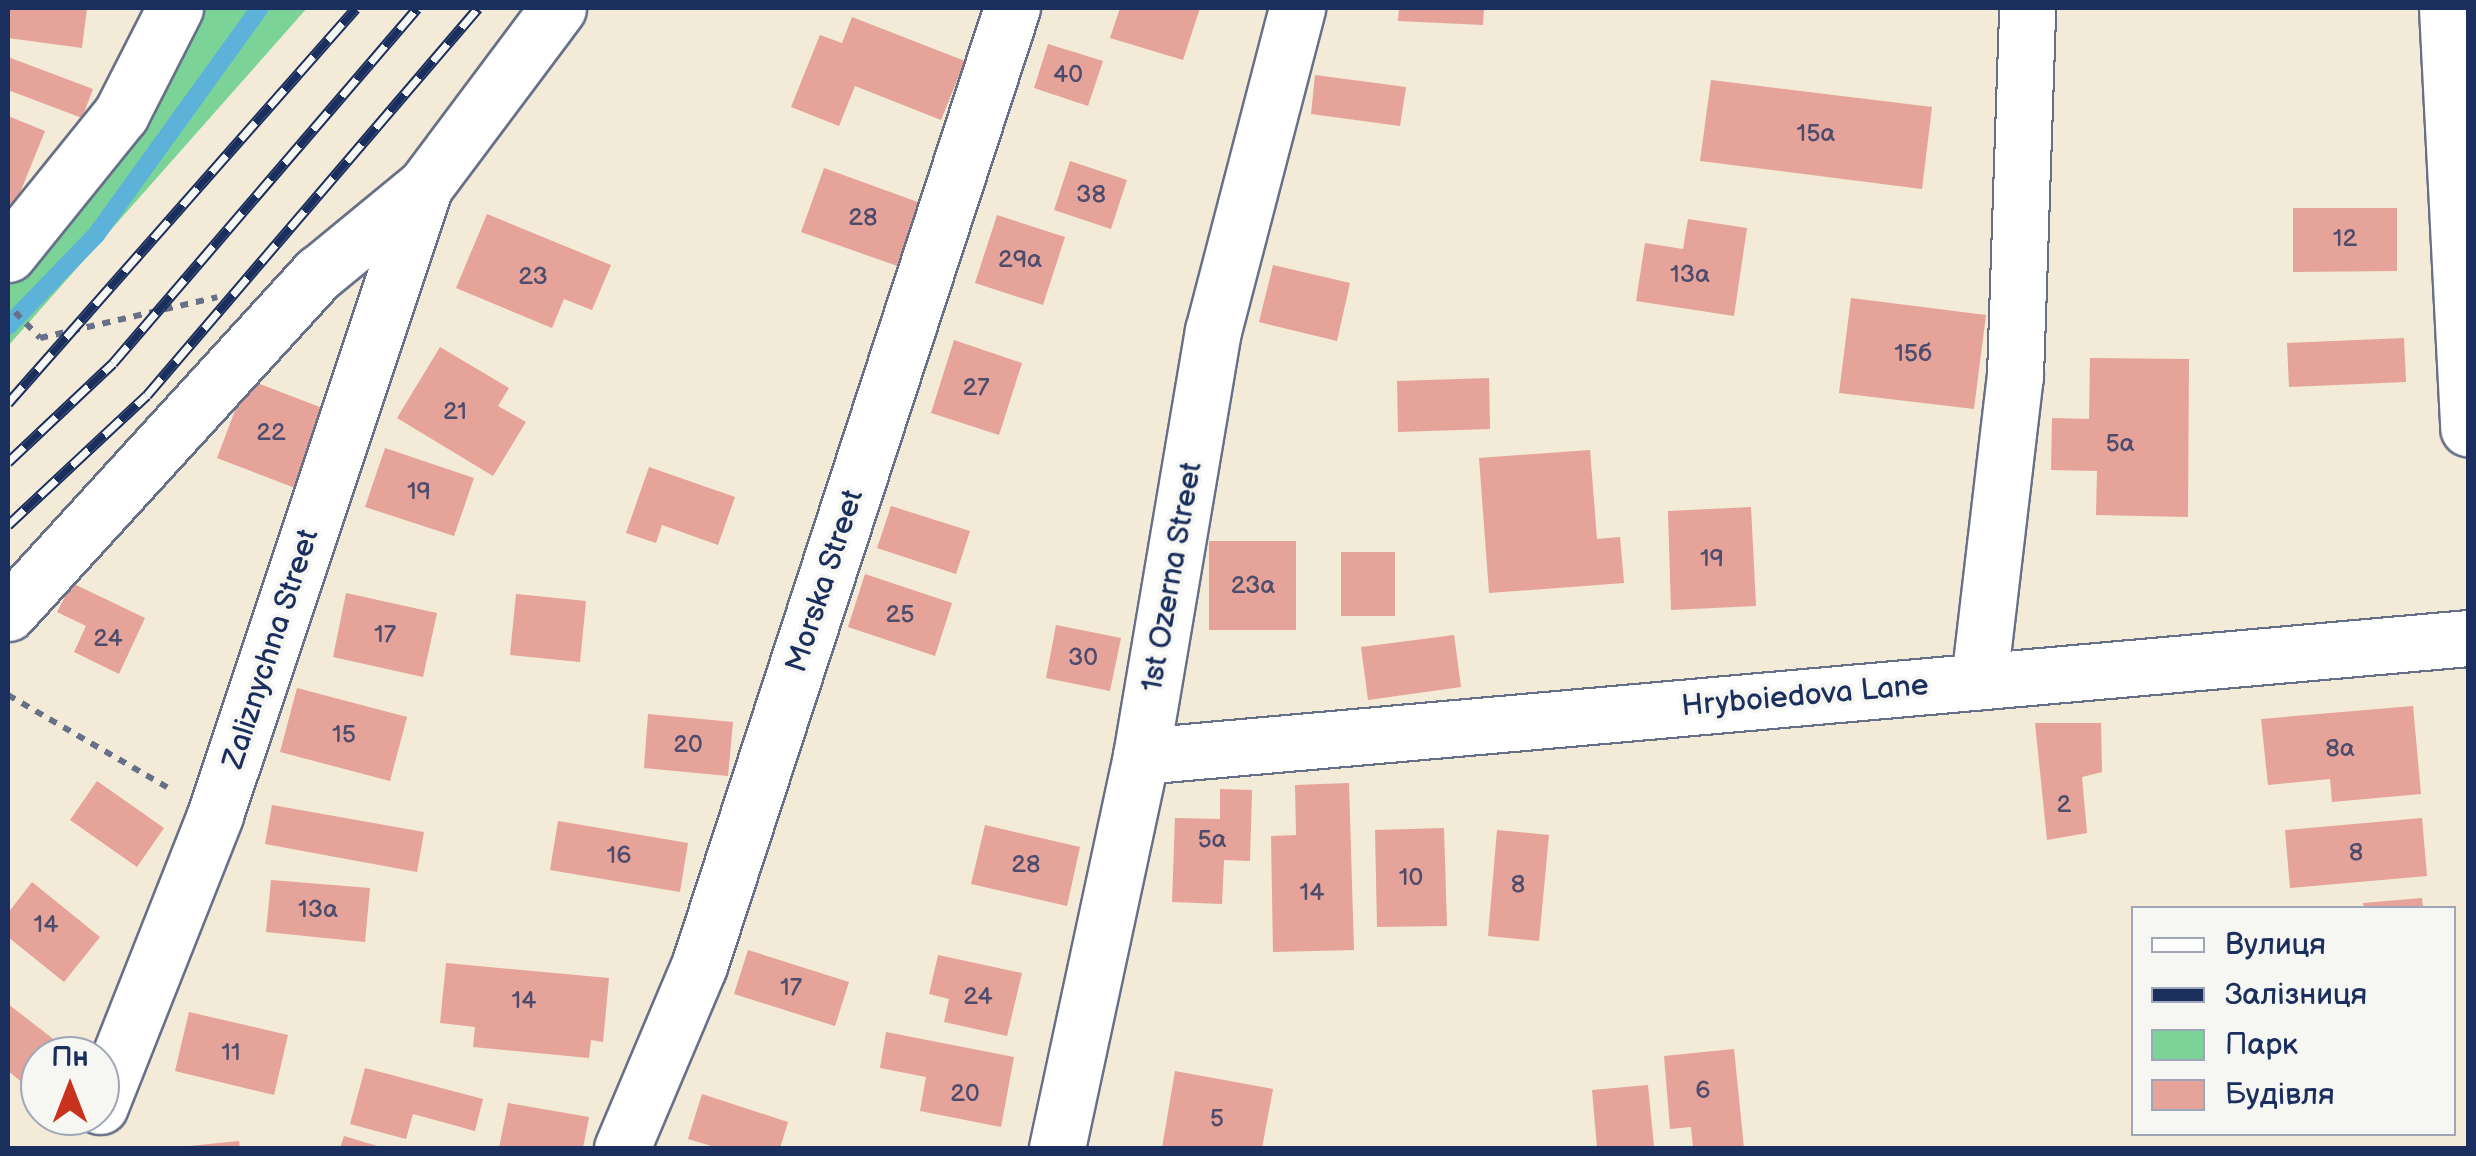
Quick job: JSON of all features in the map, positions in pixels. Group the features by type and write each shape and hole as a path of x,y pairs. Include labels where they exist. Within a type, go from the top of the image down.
{"street":[{"path":"8,254 121,114 175,8"},
{"name":"Zaliznychna Street","path":"8,614 318,272 425,186 558,8"},
{"name":"Morska Street","path":"622,1148 699,966 1012,8"},
{"name":"1st Ozerna Street","path":"1057,1148 1142,756 1213,331 1297,8"},
{"path":"1979,681 2015,376 2027,8"},
{"path":"2447,8 2468,428"},
{"name":"Zaliznychna Street","path":"120,1055 215,815 425,186"},
{"name":"Hryboiedova Lane","path":"1142,756 2468,638"}],"path":[{"path":"8,304 40,338 318,272"},
{"path":"8,695 215,815"}],"green space":[{"path":"196,8 307,8 8,346 8,287 136,127"}],"building":[{"path":"8,8 87,8 82,48 8,38"},
{"path":"1120,8 1200,8 1183,60 1110,38"},
{"path":"1399,8 1484,8 1483,25 1398,21"},
{"path":"852,17 965,61 941,120 855,86 839,126 791,107 820,35 842,43"},
{"path":"1048,44 1103,61 1088,106 1034,88"},
{"path":"8,57 93,89 82,118 8,90"},
{"path":"1315,75 1406,87 1400,126 1311,114"},
{"path":"1711,80 1932,107 1922,189 1700,161"},
{"path":"8,116 45,131 15,205 8,202"},
{"path":"1070,161 1127,180 1111,229 1054,210"},
{"path":"824,168 926,205 903,268 801,232"},
{"path":"2293,208 2397,208 2397,271 2293,272"},
{"path":"487,214 611,265 592,310 564,299 552,328 456,288"},
{"path":"997,215 1065,237 1043,305 975,283"},
{"path":"1688,219 1747,228 1734,316 1636,301 1645,243 1683,249"},
{"path":"1273,265 1350,283 1337,341 1259,322"},
{"path":"1851,298 1986,315 1974,409 1839,393"},
{"path":"2404,338 2406,382 2289,387 2287,343"},
{"path":"954,340 1022,363 999,435 931,413"},
{"path":"440,347 509,388 498,406 526,422 493,476 397,418"},
{"path":"2090,358 2189,359 2188,517 2096,515 2097,471 2051,470 2052,418 2089,419"},
{"path":"1489,378 1490,429 1398,432 1397,381"},
{"path":"247,379 325,409 295,488 217,458"},
{"path":"385,448 474,478 454,536 365,507"},
{"path":"1590,450 1597,539 1620,537 1624,583 1489,593 1479,458"},
{"path":"649,467 735,497 718,545 662,525 656,543 626,533"},
{"path":"891,506 970,531 956,574 877,548"},
{"path":"1751,507 1756,606 1671,610 1668,511"},
{"path":"1209,541 1296,541 1296,630 1209,630"},
{"path":"1341,552 1395,552 1395,616 1341,616"},
{"path":"865,574 952,603 935,656 848,627"},
{"path":"72,583 145,618 119,674 74,652 86,626 57,612"},
{"path":"346,593 437,613 423,677 333,657"},
{"path":"516,594 586,601 580,662 510,655"},
{"path":"1056,625 1121,638 1110,691 1046,678"},
{"path":"1454,635 1461,687 1368,700 1361,647"},
{"path":"297,688 407,717 390,781 280,752"},
{"path":"2413,706 2421,794 2332,802 2330,779 2268,785 2261,719"},
{"path":"648,714 733,722 728,776 644,768"},
{"path":"2035,723 2101,723 2102,772 2082,777 2087,833 2047,840"},
{"path":"97,781 164,828 137,867 70,820"},
{"path":"1349,783 1354,950 1273,952 1271,836 1296,835 1295,785"},
{"path":"1220,789 1252,790 1250,861 1224,860 1222,904 1172,902 1175,818 1220,819"},
{"path":"272,805 424,832 417,872 265,844"},
{"path":"2422,818 2427,876 2290,888 2285,830"},
{"path":"558,821 688,843 680,892 550,870"},
{"path":"985,825 1080,847 1067,906 971,884"},
{"path":"1444,828 1447,926 1377,927 1375,830"},
{"path":"1497,830 1549,835 1539,941 1488,936"},
{"path":"271,880 370,888 365,942 266,932"},
{"path":"32,882 100,937 64,982 8,937 8,913"},
{"path":"2422,898 2423,906 2364,906 2363,903"},
{"path":"748,950 849,982 835,1026 734,994"},
{"path":"938,955 1022,973 1007,1036 944,1022 949,999 929,994"},
{"path":"446,963 609,978 603,1042 591,1040 589,1058 473,1047 475,1027 440,1023"},
{"path":"8,1004 49,1036 20,1036 20,1081 8,1071"},
{"path":"189,1012 288,1035 274,1095 175,1071"},
{"path":"886,1032 1014,1057 1001,1127 920,1111 926,1077 880,1068"},
{"path":"1734,1049 1744,1148 1693,1148 1691,1127 1670,1129 1664,1056"},
{"path":"365,1068 483,1099 475,1131 413,1114 406,1139 350,1124"},
{"path":"1175,1071 1273,1089 1262,1148 1162,1148"},
{"path":"1648,1085 1654,1147 1597,1148 1592,1090"},
{"path":"702,1094 788,1122 780,1148 718,1148 688,1139"},
{"path":"508,1103 589,1117 583,1148 499,1148"},
{"path":"344,1136 384,1148 340,1148"},
{"path":"239,1141 240,1148 189,1148 189,1146"}],"waterway":[{"path":"8,326 96,235 260,8"}],"railway":[{"path":"8,403 356,8"},
{"path":"8,462 113,363 417,8"},
{"path":"8,525 147,395 478,8"}]}
